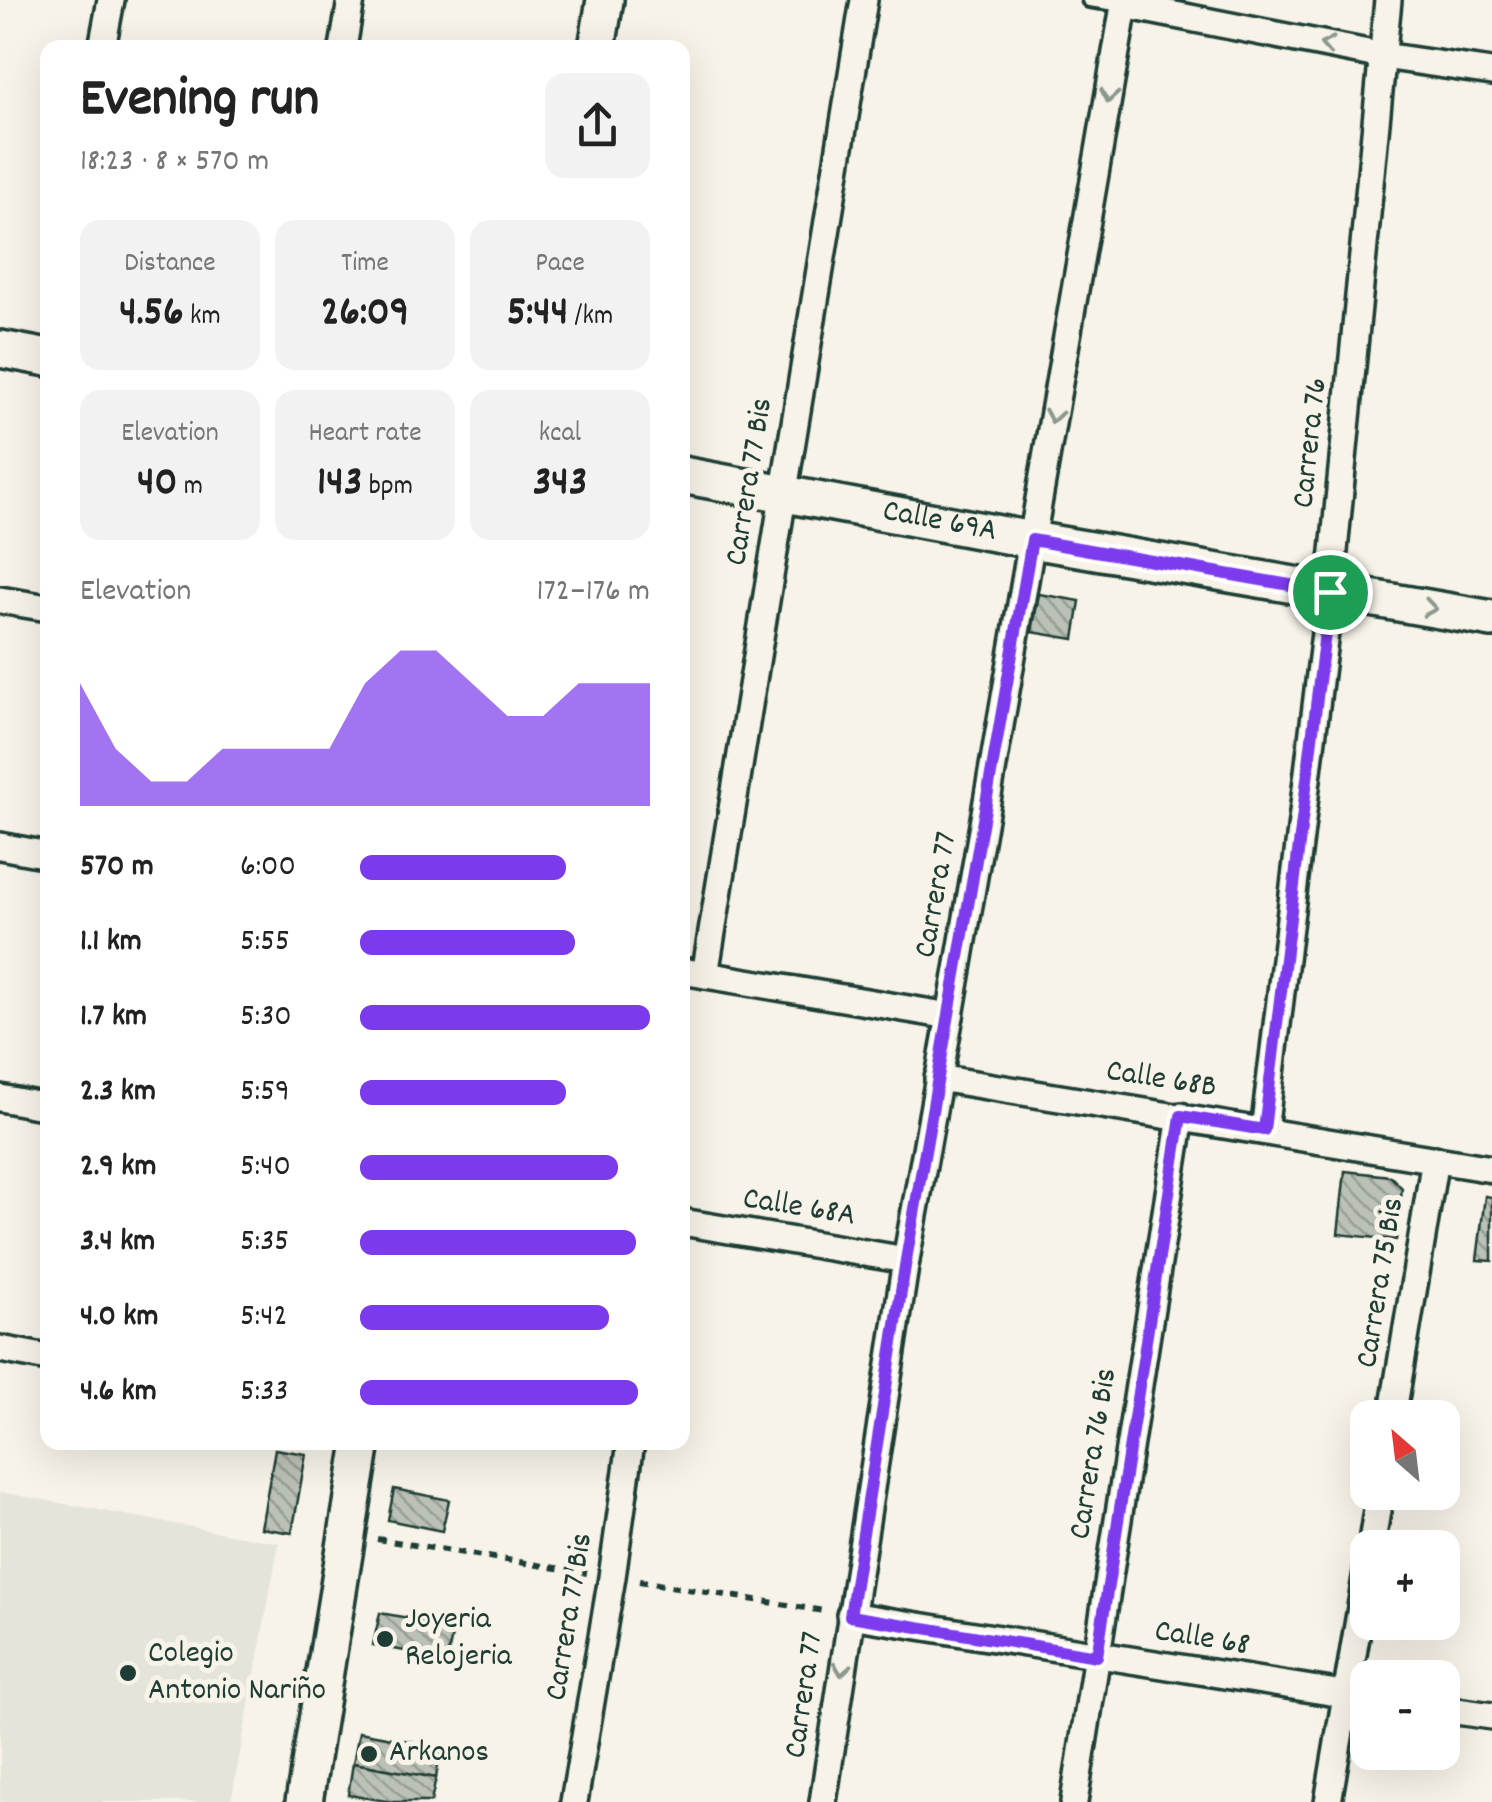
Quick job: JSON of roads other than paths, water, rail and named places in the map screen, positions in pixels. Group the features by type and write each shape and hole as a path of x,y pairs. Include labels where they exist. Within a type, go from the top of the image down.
{"street":[{"path":"103,40 110,0"},
{"path":"344,40 351,0"},
{"path":"598,40 606,0"},
{"name":"Carrera 77 Bis","path":"694,973 782,494 864,0"},
{"name":"Carrera 76","path":"1264,1130 1330,592 1388,0"},
{"path":"1125,3 1383,56 1492,72"},
{"name":"Carrera 77","path":"823,1802 906,1260 1125,3"},
{"path":"0,349 40,356"},
{"name":"Calle 69A","path":"690,477 1032,540 1492,618"},
{"path":"0,600 40,607"},
{"path":"0,846 40,854"},
{"path":"694,973 950,1016"},
{"name":"Calle 68B","path":"938,1078 1492,1169"},
{"path":"0,1098 40,1106"},
{"name":"Carrera 76 Bis","path":"1074,1802 1181,1116"},
{"name":"Carrera 75 Bis","path":"1395,1400 1436,1159"},
{"name":"Calle 68A","path":"690,1223 906,1260"},
{"path":"0,1349 40,1356"},
{"path":"304,1802 361,1450"},
{"name":"Carrera 77 Bis","path":"574,1802 630,1450"},
{"name":"Calle 68","path":"850,1616 1350,1695"},
{"path":"1460,1712 1492,1716"},
{"path":"1328,1802 1350,1722"}],"lane":[{"path":"1089,0 1125,3"}],"place":[{"name":"Joyeria Relojeria","path":"385,1639"},
{"name":"Colegio Antonio Nariño","path":"128,1673"},
{"name":"Arkanos","path":"369,1754"}]}
